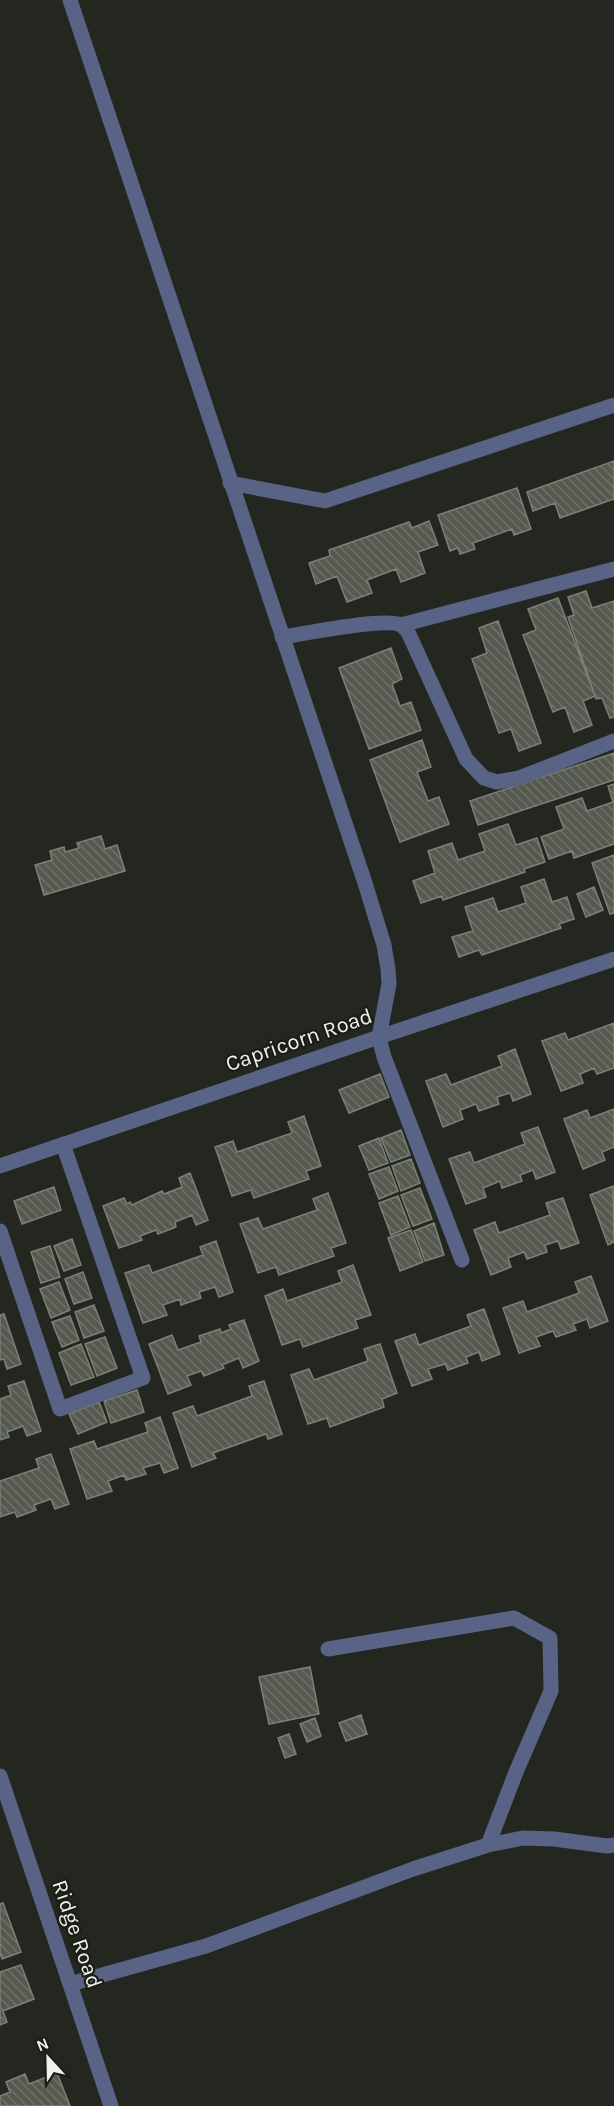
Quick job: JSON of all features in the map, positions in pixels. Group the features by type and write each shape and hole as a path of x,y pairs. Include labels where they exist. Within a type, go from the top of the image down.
{"street":[{"path":"70,0 384,945 389,984 379,1037 393,1083 462,1260"},
{"path":"230,483 325,501 614,405"},
{"path":"282,637 387,623 401,625 614,569"},
{"path":"401,625 408,632 466,759 484,778 497,782 519,778 614,741"},
{"name":"Capricorn Road","path":"0,1166 614,959"},
{"path":"0,1231 60,1409 143,1378 63,1144"},
{"path":"328,1649 514,1618 550,1638 552,1691 516,1772 488,1845"},
{"name":"Ridge Road","path":"0,1776 111,2106"},
{"path":"70,1984 206,1946 413,1869 488,1845 523,1838 614,1845"}],"building":[{"path":"614,461 614,499 560,518 555,503 533,511 527,492"},
{"path":"517,488 531,529 514,535 512,529 473,543 475,549 460,554 458,548 450,551 438,515"},
{"path":"429,521 438,545 418,552 425,573 401,582 396,569 367,580 372,593 347,602 337,576 316,584 309,563 330,556 329,550 409,522 412,528"},
{"path":"586,591 592,608 614,601 614,717 610,718 602,698 596,699 568,617 574,615 568,597"},
{"path":"558,598 595,696 583,701 592,725 574,732 565,707 553,712 523,635 536,630 528,609"},
{"path":"498,621 541,743 519,751 511,729 499,733 472,659 487,653 479,628"},
{"path":"391,648 402,679 392,684 400,706 411,702 421,730 369,749 339,668"},
{"path":"422,740 431,767 417,772 428,801 439,797 449,824 400,842 370,760"},
{"path":"614,753 614,780 478,825 470,801"},
{"path":"614,784 614,844 574,858 572,851 549,859 541,837 564,829 556,807 582,798 587,811 613,802 608,786"},
{"path":"508,824 516,845 537,838 545,862 524,869 525,872 443,900 442,896 421,903 413,881 435,873 428,851 452,843 458,860 485,851 479,834"},
{"path":"101,836 105,849 117,845 125,871 44,895 35,865 52,860 50,851 64,847 65,852 79,848 77,843"},
{"path":"614,855 614,913 610,914 592,863"},
{"path":"544,879 552,902 567,897 574,919 559,924 561,928 482,955 479,950 459,957 452,937 473,931 465,907 493,898 498,912 526,903 521,887"},
{"path":"594,887 603,910 586,917 577,894"},
{"path":"614,1023 614,1068 597,1074 594,1068 580,1074 583,1083 561,1091 542,1041 565,1033 568,1040"},
{"path":"515,1049 531,1094 513,1101 510,1093 497,1097 499,1104 479,1111 476,1104 460,1110 463,1119 443,1127 426,1081 446,1074 451,1085 502,1066 498,1056"},
{"path":"380,1074 389,1097 349,1113 339,1090"},
{"path":"614,1109 614,1147 602,1152 605,1160 583,1169 564,1119 587,1110 590,1118"},
{"path":"304,1116 321,1166 306,1171 309,1179 254,1198 251,1190 232,1196 215,1147 233,1141 237,1152 292,1133 288,1122"},
{"path":"538,1127 555,1172 536,1179 533,1170 520,1175 522,1181 502,1188 500,1181 483,1188 486,1197 466,1204 449,1159 470,1152 474,1163 525,1144 521,1133"},
{"path":"401,1130 410,1155 391,1162 381,1138"},
{"path":"379,1138 388,1163 369,1170 359,1146"},
{"path":"411,1159 420,1183 401,1191 392,1166"},
{"path":"389,1167 398,1191 379,1199 369,1174"},
{"path":"190,1173 208,1220 196,1225 192,1215 175,1222 176,1227 158,1234 156,1230 140,1236 142,1240 119,1248 103,1206 124,1198 127,1204 130,1202 132,1205 162,1191 164,1194 182,1187 179,1178"},
{"path":"613,1186 614,1242 608,1245 590,1195"},
{"path":"54,1187 61,1210 22,1224 14,1201"},
{"path":"420,1188 432,1219 413,1226 401,1195"},
{"path":"328,1193 346,1243 331,1248 334,1256 279,1275 276,1267 258,1273 240,1224 258,1218 263,1229 317,1210 313,1199"},
{"path":"398,1196 410,1227 391,1235 379,1203"},
{"path":"563,1198 579,1243 561,1249 558,1241 545,1245 547,1252 527,1259 524,1252 508,1258 511,1267 491,1275 474,1230 495,1222 499,1233 550,1215 546,1203"},
{"path":"434,1223 444,1255 425,1261 414,1231"},
{"path":"411,1230 423,1262 400,1271 388,1238"},
{"path":"72,1239 81,1265 64,1271 54,1246"},
{"path":"216,1241 233,1292 219,1297 215,1287 199,1292 201,1298 181,1305 180,1299 163,1305 167,1315 143,1323 125,1273 149,1265 152,1273 203,1255 200,1247"},
{"path":"50,1246 60,1277 41,1283 31,1252"},
{"path":"353,1265 371,1315 355,1320 358,1328 303,1347 300,1339 282,1345 265,1296 283,1289 287,1301 342,1282 338,1271"},
{"path":"83,1272 92,1298 74,1304 65,1279"},
{"path":"591,1276 608,1321 590,1328 587,1319 573,1324 576,1330 556,1337 553,1331 536,1337 540,1346 519,1353 503,1308 523,1301 527,1312 579,1293 575,1282"},
{"path":"59,1282 70,1310 51,1318 40,1289"},
{"path":"94,1305 104,1331 84,1338 75,1312"},
{"path":"484,1309 500,1354 482,1361 479,1352 466,1357 468,1363 448,1370 445,1364 428,1369 432,1379 412,1386 395,1341 415,1334 419,1345 471,1326 467,1315"},
{"path":"4,1314 21,1364 7,1369 4,1359 0,1360 0,1315"},
{"path":"70,1316 79,1340 62,1347 52,1322"},
{"path":"244,1320 259,1361 243,1368 239,1358 222,1365 224,1368 204,1376 201,1371 187,1376 191,1385 168,1394 149,1344 172,1335 178,1350 201,1342 199,1336 220,1329 221,1333 231,1329 229,1325"},
{"path":"105,1337 117,1368 97,1376 85,1344"},
{"path":"81,1344 94,1377 71,1385 59,1353"},
{"path":"380,1344 397,1393 382,1399 384,1407 330,1427 327,1418 308,1424 291,1375 309,1369 314,1380 368,1361 364,1349"},
{"path":"24,1381 41,1431 27,1436 23,1426 7,1432 9,1437 0,1440 0,1399 11,1395 8,1386"},
{"path":"264,1381 282,1434 268,1439 266,1434 213,1453 216,1458 192,1467 173,1413 193,1406 197,1416 252,1396 249,1386"},
{"path":"137,1390 144,1412 111,1423 104,1401"},
{"path":"99,1402 107,1422 78,1434 69,1414"},
{"path":"160,1417 178,1468 164,1473 160,1463 143,1468 146,1474 126,1480 124,1475 108,1481 112,1491 87,1499 70,1449 94,1441 97,1449 148,1432 145,1423"},
{"path":"51,1454 69,1504 55,1509 51,1499 34,1505 36,1510 17,1517 15,1512 0,1517 0,1481 39,1468 36,1459"},
{"path":"310,1667 319,1714 269,1724 259,1677"},
{"path":"361,1715 367,1734 346,1741 339,1723"},
{"path":"315,1718 321,1736 307,1742 300,1724"},
{"path":"289,1734 296,1754 285,1758 278,1738"},
{"path":"3,1903 21,1952 2,1959 0,1904"},
{"path":"21,1965 34,1999 3,2011 7,2022 0,2025 0,1972"},
{"path":"57,2073 70,2106 0,2106 0,2096 10,2092 6,2082 25,2074 29,2084"}]}
